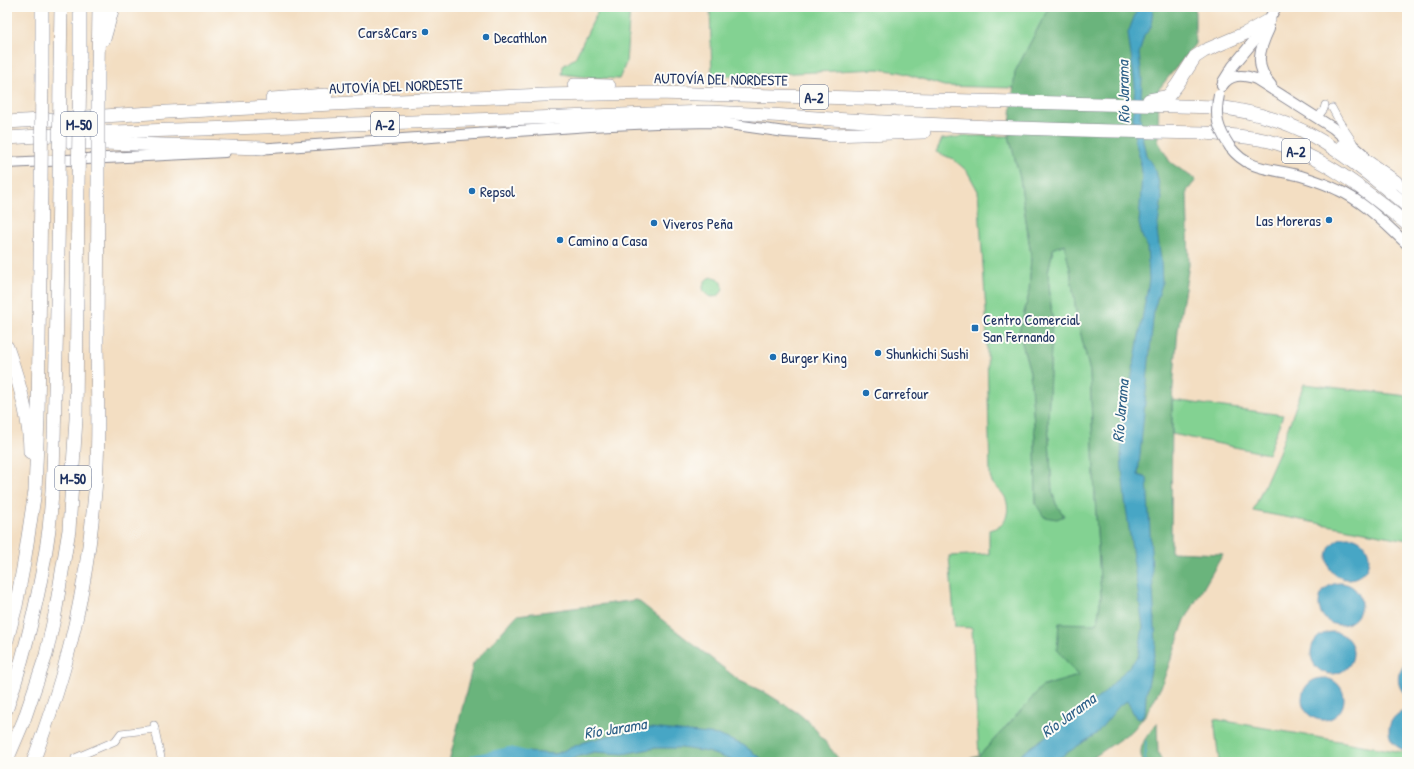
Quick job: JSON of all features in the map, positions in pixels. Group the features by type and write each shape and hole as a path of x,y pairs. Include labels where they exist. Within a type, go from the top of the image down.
{"highway":[{"name":"M-50","path":"7,640 16,606 35,491 41,187 42,7"},
{"name":"M-50","path":"7,708 25,650 35,609 49,528 52,493 60,188 60,7"},
{"name":"M-50","path":"7,760 24,720 46,655 69,530 76,419 80,7"},
{"name":"M-50","path":"33,762 66,662 85,574 95,490 98,419 97,336 99,7"},
{"path":"99,69 107,26 113,7"},
{"path":"1165,101 1195,58 1204,51 1250,31 1269,20"},
{"path":"574,85 635,88 656,93"},
{"name":"AUTOVÍA DEL NORDESTE","path":"7,122 168,112 544,95 656,93 1121,104 1165,101"},
{"path":"168,112 184,107 326,95"},
{"name":"A-2","path":"1165,101 1238,110 1292,126 1311,135 1333,149 1407,206"},
{"name":"A-2","path":"7,139 94,133 708,112 1004,128 1165,132 1237,136 1268,141 1315,159 1340,173 1407,224"},
{"path":"1257,115 1281,116 1312,129 1362,158 1396,182"},
{"path":"7,116 50,120"},
{"path":"830,135 952,132 986,127"},
{"path":"7,139 263,148"},
{"path":"7,347 22,399 30,447 30,490 24,563"},
{"path":"11,762 26,721 46,655"},
{"path":"28,762 43,727 66,662"}],"main road":[{"path":"1276,7 1256,38 1226,76 1220,91 1217,110 1219,127 1230,147 1245,162 1253,166 1300,176 1339,190 1368,208 1407,244"},
{"path":"1278,92 1263,76 1259,58 1265,37 1281,7"},
{"path":"1220,91 1225,81 1230,78 1241,75 1256,78 1333,128 1407,191"},
{"path":"7,163 151,157 263,148 656,123 715,122 785,132 830,135"}],"street":[{"path":"1318,117 1324,109 1329,106 1359,150"},
{"path":"75,758 115,741 121,733 154,727 162,762"}],"green space":[{"path":"600,7 630,7 626,63 619,79 562,74 563,66 575,58"},
{"path":"710,7 1049,7 1015,72 1014,88 944,86 900,72 877,69 712,77"},
{"path":"1049,7 1195,7 1195,44 1159,89 1158,141 1170,162 1196,180 1187,191 1189,265 1178,330 1172,400 1171,552 1223,554 1185,620 1161,687 1147,713 1133,730 1087,762 957,762 979,756 1041,687 1078,676 1057,649 1059,623 1097,624 1101,596 1090,372 1077,318 1070,269 1064,244 1053,249 1048,272 1052,318 1048,422 1052,491 1056,504 1064,516 1057,519 1044,517 1036,504 1035,437 1030,372 1019,332 1029,294 1031,256 1020,178 1009,136 1015,72"},
{"path":"969,136 1009,136 1020,178 1031,256 1029,294 1019,332 1030,372 1035,437 1036,504 1064,516 1056,504 1052,491 1048,422 1052,318 1048,272 1053,249 1065,244 1077,318 1090,372 1101,596 1097,624 1057,649 1078,676 1041,687 979,756 972,628 955,627 949,556 989,554 989,530 999,527 1003,523 1007,515 1008,506 1001,491 993,484 990,475 986,311 978,191 967,171 953,159 936,152 942,139"},
{"path":"709,277 717,277 723,283 723,291 717,297 709,297 703,291 703,283"},
{"path":"1304,384 1407,396 1407,540 1253,511 1279,452"},
{"path":"1172,400 1283,415 1268,454 1172,434"},
{"path":"637,600 740,681 766,693 798,713 812,725 841,762 449,762 473,664 517,615"},
{"path":"1214,719 1407,753 1407,762 1219,762"},
{"path":"1157,723 1158,753 1163,762 1143,762 1141,756 1142,746 1147,736"}],"water":[{"path":"1138,7 1153,7 1151,27 1144,36 1139,54 1142,78 1140,117 1146,155 1156,171 1162,198 1157,231 1161,260 1162,284 1154,309 1138,475 1147,478 1156,645 1146,695 1145,713 1140,719 1136,718 1127,701 1119,706 1096,734 1053,762 1011,762 1102,695 1138,657 1143,627 1125,500 1121,457 1124,420 1149,280 1147,246 1142,236 1139,223 1142,173 1135,140 1133,117 1135,85 1128,33"},
{"path":"1348,537 1363,543 1369,558 1363,573 1348,579 1333,573 1327,558 1333,543"},
{"path":"1340,583 1355,589 1361,604 1355,619 1340,625 1325,619 1319,604 1325,589"},
{"path":"1332,632 1347,638 1353,653 1347,668 1332,674 1317,668 1311,653 1317,638"},
{"path":"1407,663 1407,696 1403,692 1398,680 1400,671"},
{"path":"1323,678 1338,684 1344,699 1338,714 1323,720 1308,714 1302,699 1308,684"},
{"path":"1407,710 1407,751 1399,748 1394,743 1390,737 1389,730 1390,724 1394,718 1399,713"},
{"path":"650,728 718,735 743,745 766,762 736,762 708,752 681,748 656,748 623,754 594,752 560,762 479,762 496,755 525,752 555,754 585,742 611,735"}],"waterway":[{"path":"1146,741 1145,759 1147,762"},
{"name":"Río Jarama","path":"472,762 474,760 510,752 526,756"}],"place":[{"name":"Cars&Cars","path":"425,32"},
{"name":"Decathlon","path":"486,37"},
{"name":"Repsol","path":"472,191"},
{"name":"Las Moreras","path":"1329,220"},
{"name":"Viveros Peña","path":"654,223"},
{"name":"Camino a Casa","path":"560,240"},
{"name":"Centro Comercial San Fernando","path":"975,328"},
{"name":"Shunkichi Sushi","path":"878,353"},
{"name":"Burger King","path":"773,357"},
{"name":"Carrefour","path":"866,393"}]}
